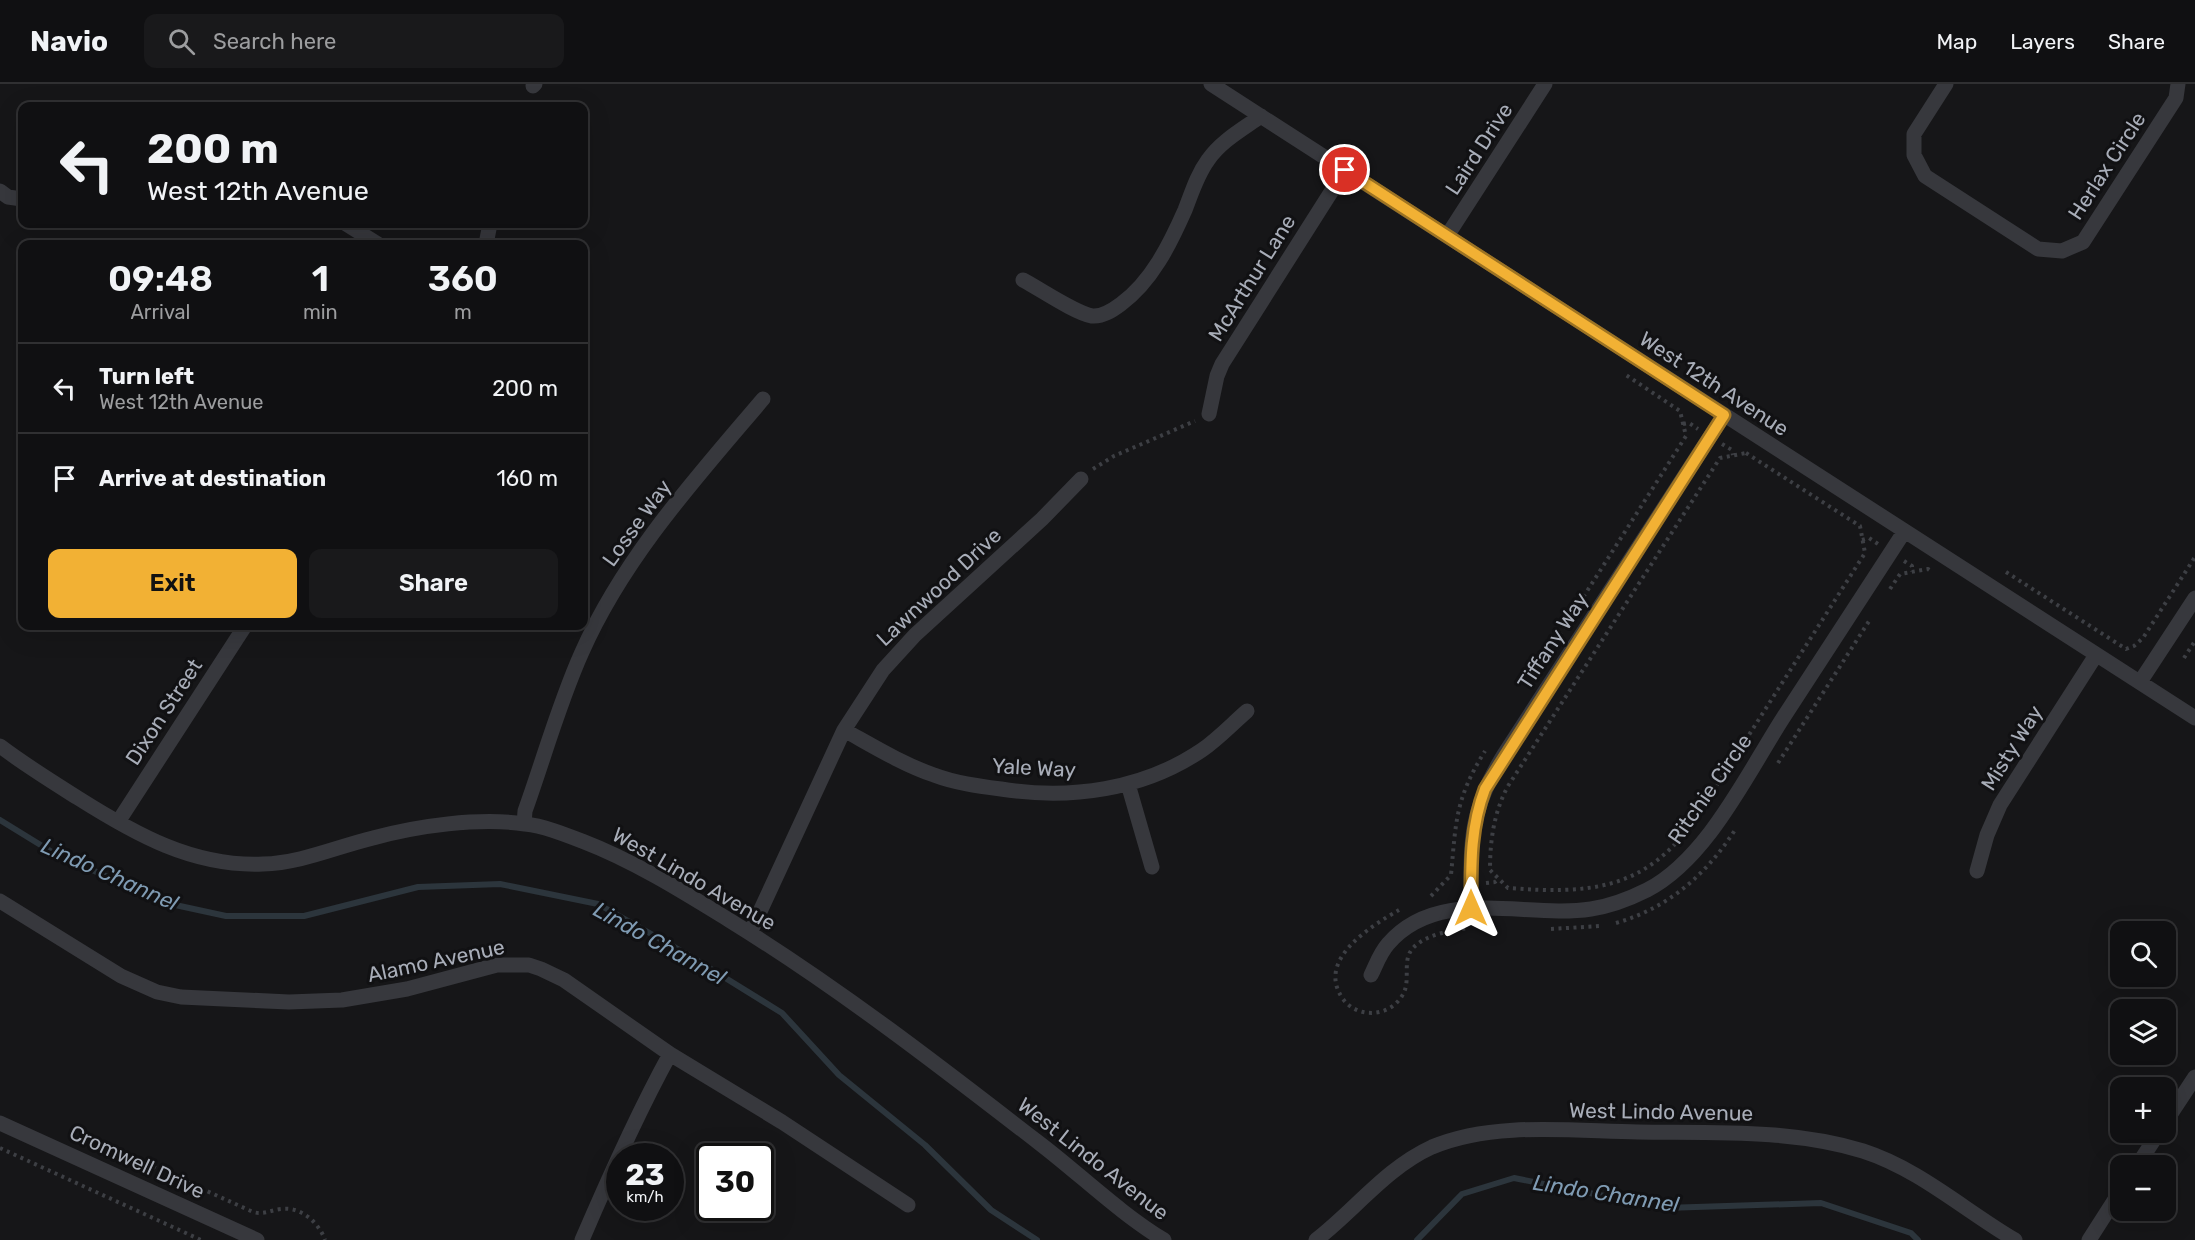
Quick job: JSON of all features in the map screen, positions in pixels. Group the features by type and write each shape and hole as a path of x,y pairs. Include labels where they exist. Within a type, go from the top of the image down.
{"street":[{"name":"West 12th Avenue","path":"1211,84 2195,718"},
{"name":"Laird Drive","path":"1447,236 1545,84"},
{"name":"Herlax Circle","path":"1946,84 1914,134 1914,155 1925,176 2038,249 2062,251 2083,242 2176,98 2178,84"},
{"path":"1023,280 1092,316 1107,314 1116,308 1136,291 1159,261 1197,179 1210,157 1226,141 1261,116"},
{"name":"McArthur Lane","path":"1209,414 1217,376 1222,364 1345,170"},
{"path":"0,191 18,198"},
{"path":"352,228 372,240"},
{"name":"Losse Way","path":"524,824 525,811 567,689 582,651 604,608 664,518 762,399"},
{"name":"Tiffany Way","path":"1471,908 1471,844 1476,816 1485,789 1510,746 1724,415"},
{"name":"Lawnwood Drive","path":"750,933 844,730 869,690 898,652 1042,519 1081,479"},
{"name":"Ritchie Circle","path":"1371,975 1387,945 1409,926 1440,913 1471,908 1553,911 1592,909 1631,898 1666,879 1681,866 1722,814 1904,532"},
{"path":"2140,682 2195,598"},
{"name":"Dixon Street","path":"118,822 242,630"},
{"name":"Misty Way","path":"1977,871 1987,834 2000,805 2096,655"},
{"name":"Yale Way","path":"844,730 934,776 1011,791 1064,795 1128,784 1188,759 1216,739 1246,711"},
{"name":"West Lindo Avenue","path":"2,751 150,840 182,853 222,862 251,864 296,860 371,838 417,828 463,824 524,824 582,841 621,858 750,933 914,1047 1164,1240"},
{"path":"1128,784 1152,867"},
{"name":"Alamo Avenue","path":"0,901 121,976 157,992 181,997 288,1002 342,1000 407,989 497,965 530,966 553,973 670,1054 782,1122 908,1205"},
{"path":"582,1240 602,1191 646,1098 670,1054"},
{"path":"2176,1106 2195,1077"},
{"name":"Cromwell Drive","path":"0,1123 257,1240"},
{"name":"West Lindo Avenue","path":"1316,1240 1388,1175 1421,1152 1468,1136 1495,1131 1734,1134 1837,1144 1901,1167 2015,1240"},
{"path":"2089,1240 2110,1208"}],"path":[{"path":"1528,683 1686,436 1680,411 1623,373"},
{"path":"1081,479 1114,456 1209,414"},
{"path":"1746,453 1860,526 1865,553 1699,814 1674,847 1647,868 1606,885 1576,891 1508,888 1490,870 1492,835 1502,797 1720,458 1746,453"},
{"path":"2006,572 2126,649 2134,646 2143,638 2195,557"},
{"path":"1887,592 1900,574 1928,569 1931,571"},
{"path":"1773,770 1875,610"},
{"path":"2184,657 2195,640"},
{"path":"1424,899 1434,895 1451,875 1454,831 1459,804 1469,778 1487,746"},
{"path":"1611,924 1657,906 1687,887 1711,864 1737,826"},
{"path":"1407,907 1369,929 1347,949 1338,963 1336,986 1344,1000 1357,1010 1365,1013 1382,1012 1401,998 1408,982 1408,957 1417,944 1437,935 1474,927"},
{"path":"1546,929 1603,926"},
{"path":"91,1149 104,1147 119,1151 253,1212 263,1214 285,1208 295,1210 313,1221 325,1240"},
{"path":"0,1148 201,1240"}],"waterway":[{"name":"Lindo Channel","path":"0,820 52,852 166,903 226,916 304,916 418,887 500,884 598,904 685,953 782,1013 839,1075 925,1145 991,1210 1037,1240"},
{"name":"Lindo Channel","path":"1417,1240 1462,1194 1514,1178 1665,1208 1821,1203 1911,1233 1918,1240"}],"route":[{"path":"1345,170 1724,415 1494,771 1478,807 1473,825 1470,861 1471,908"}]}
